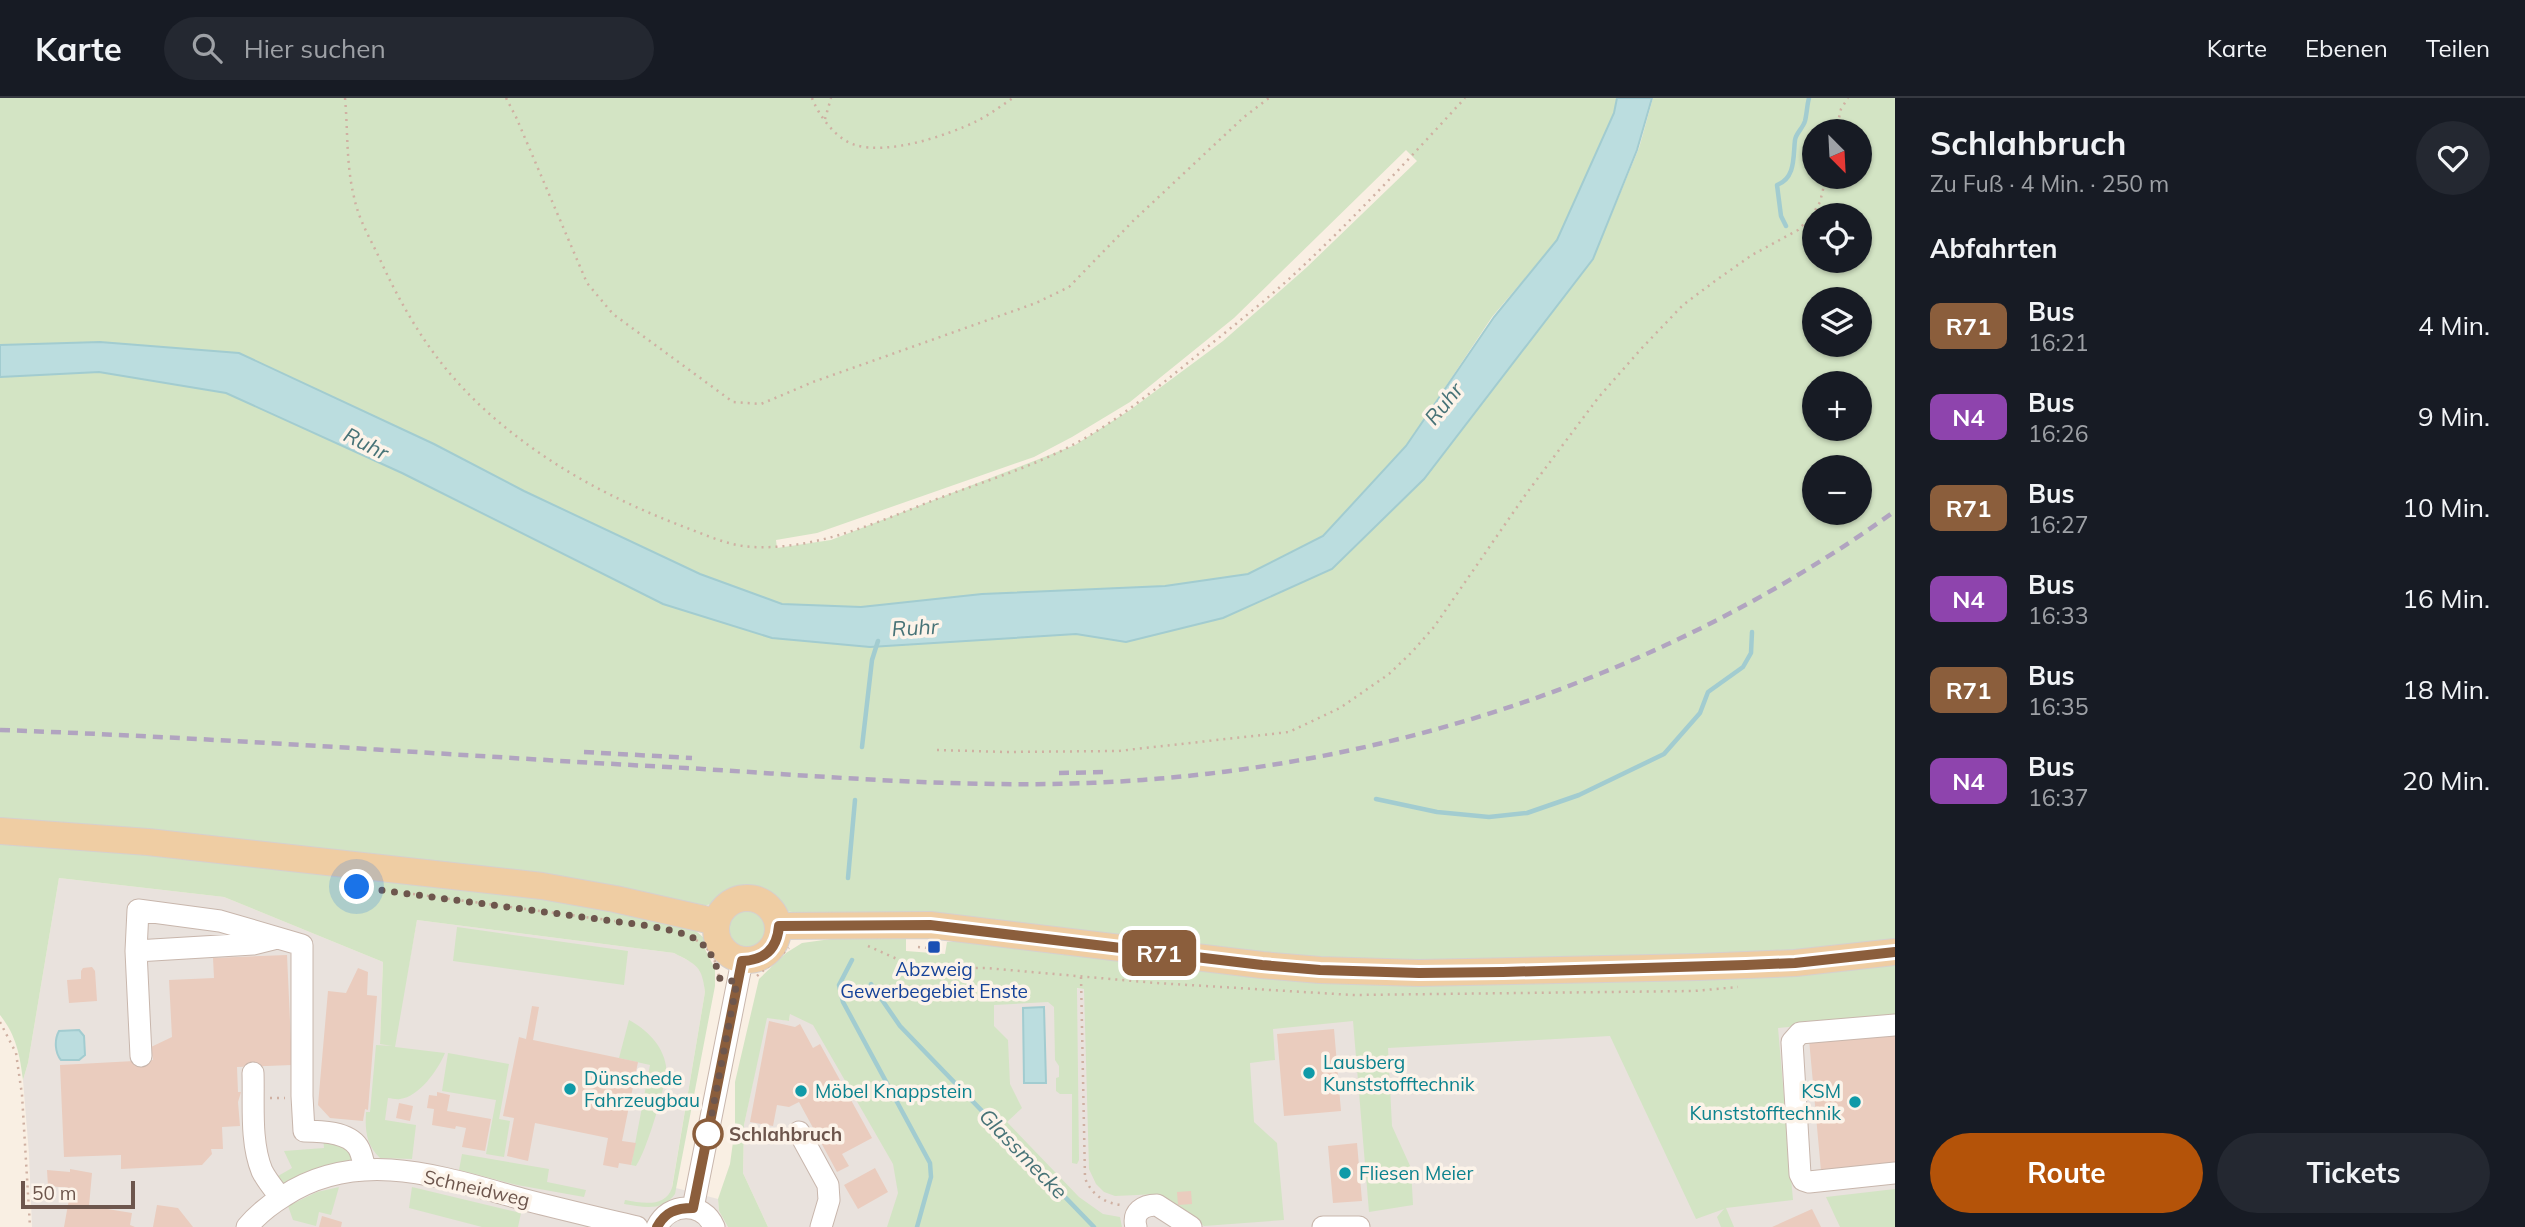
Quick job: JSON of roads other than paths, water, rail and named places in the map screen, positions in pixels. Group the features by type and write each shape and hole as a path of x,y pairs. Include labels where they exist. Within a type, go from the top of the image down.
{"main road":[{"path":"0,831 148,842 528,884 615,899 717,922"},
{"path":"785,936 771,909 760,900 751,898 734,901 726,906 717,922 719,943 732,957 739,971 764,956 773,948 778,937 930,925 1262,965 1419,973 1795,963 1895,952"}],"street":[{"path":"141,1056 136,951 138,910 220,921 302,945 304,1131 324,1131 352,1139 360,1149 365,1169"},
{"path":"136,951 253,944 278,938"},
{"path":"693,1208 739,971"},
{"path":"1895,1025 1800,1033 1792,1042 1802,1180 1809,1182 1895,1173"},
{"path":"253,1073 256,1148 268,1181 281,1198"},
{"path":"799,1132 828,1185 829,1200 821,1227"},
{"name":"Schneidweg","path":"247,1227 303,1183 337,1172 365,1169 440,1176 637,1227"},
{"path":"1136,1227 1136,1215 1148,1205 1165,1209 1191,1227"},
{"path":"657,1227 664,1216 672,1211 693,1208 706,1215 714,1227"},
{"path":"1323,1227 1359,1227"}],"water":[{"name":"Ruhr","path":"1617,98 1652,98 1637,150 1593,259 1424,479 1332,569 1223,618 1126,642 1076,634 870,647 772,638 663,604 402,473 226,393 99,372 0,377 0,345 100,342 239,353 434,444 524,491 700,574 782,604 861,607 982,594 1165,586 1248,574 1323,536 1406,446 1494,317 1557,240 1614,113"},
{"path":"1044,1007 1046,1083 1024,1083 1023,1008"},
{"path":"79,1030 84,1036 85,1055 79,1060 61,1060 56,1046 59,1031"}],"waterway":[{"path":"1786,226 1781,216 1777,185 1791,172 1796,137 1805,121 1809,98"},
{"path":"1376,799 1437,812 1489,817 1527,813 1579,795 1664,754 1700,713 1708,692 1743,667 1751,653 1752,632"},
{"name":"Glassmecke","path":"862,747 872,660 878,641"},
{"name":"Glassmecke","path":"848,878 855,800"},
{"path":"852,960 839,985 843,1002 930,1163 931,1177 917,1227"},
{"name":"Glassmecke","path":"871,984 900,1026 1094,1227"}],"railway":[{"path":"0,730 257,742 937,783 1088,783 1196,775 1303,760 1408,737 1512,706 1613,668 1711,623 1805,571 1895,511"},
{"path":"584,752 692,758"},
{"path":"1059,773 1108,772"}],"place":[{"name":"Abzweig Gewerbegebiet Enste","path":"934,947"},
{"name":"Lausberg Kunststofftechnik","path":"1309,1073"},
{"name":"Dünschede Fahrzeugbau","path":"570,1089"},
{"name":"Möbel Knappstein","path":"801,1091"},
{"name":"KSM Kunststofftechnik","path":"1855,1102"},
{"name":"Schlahbruch","path":"708,1134"},
{"name":"Fliesen Meier","path":"1345,1173"}]}
